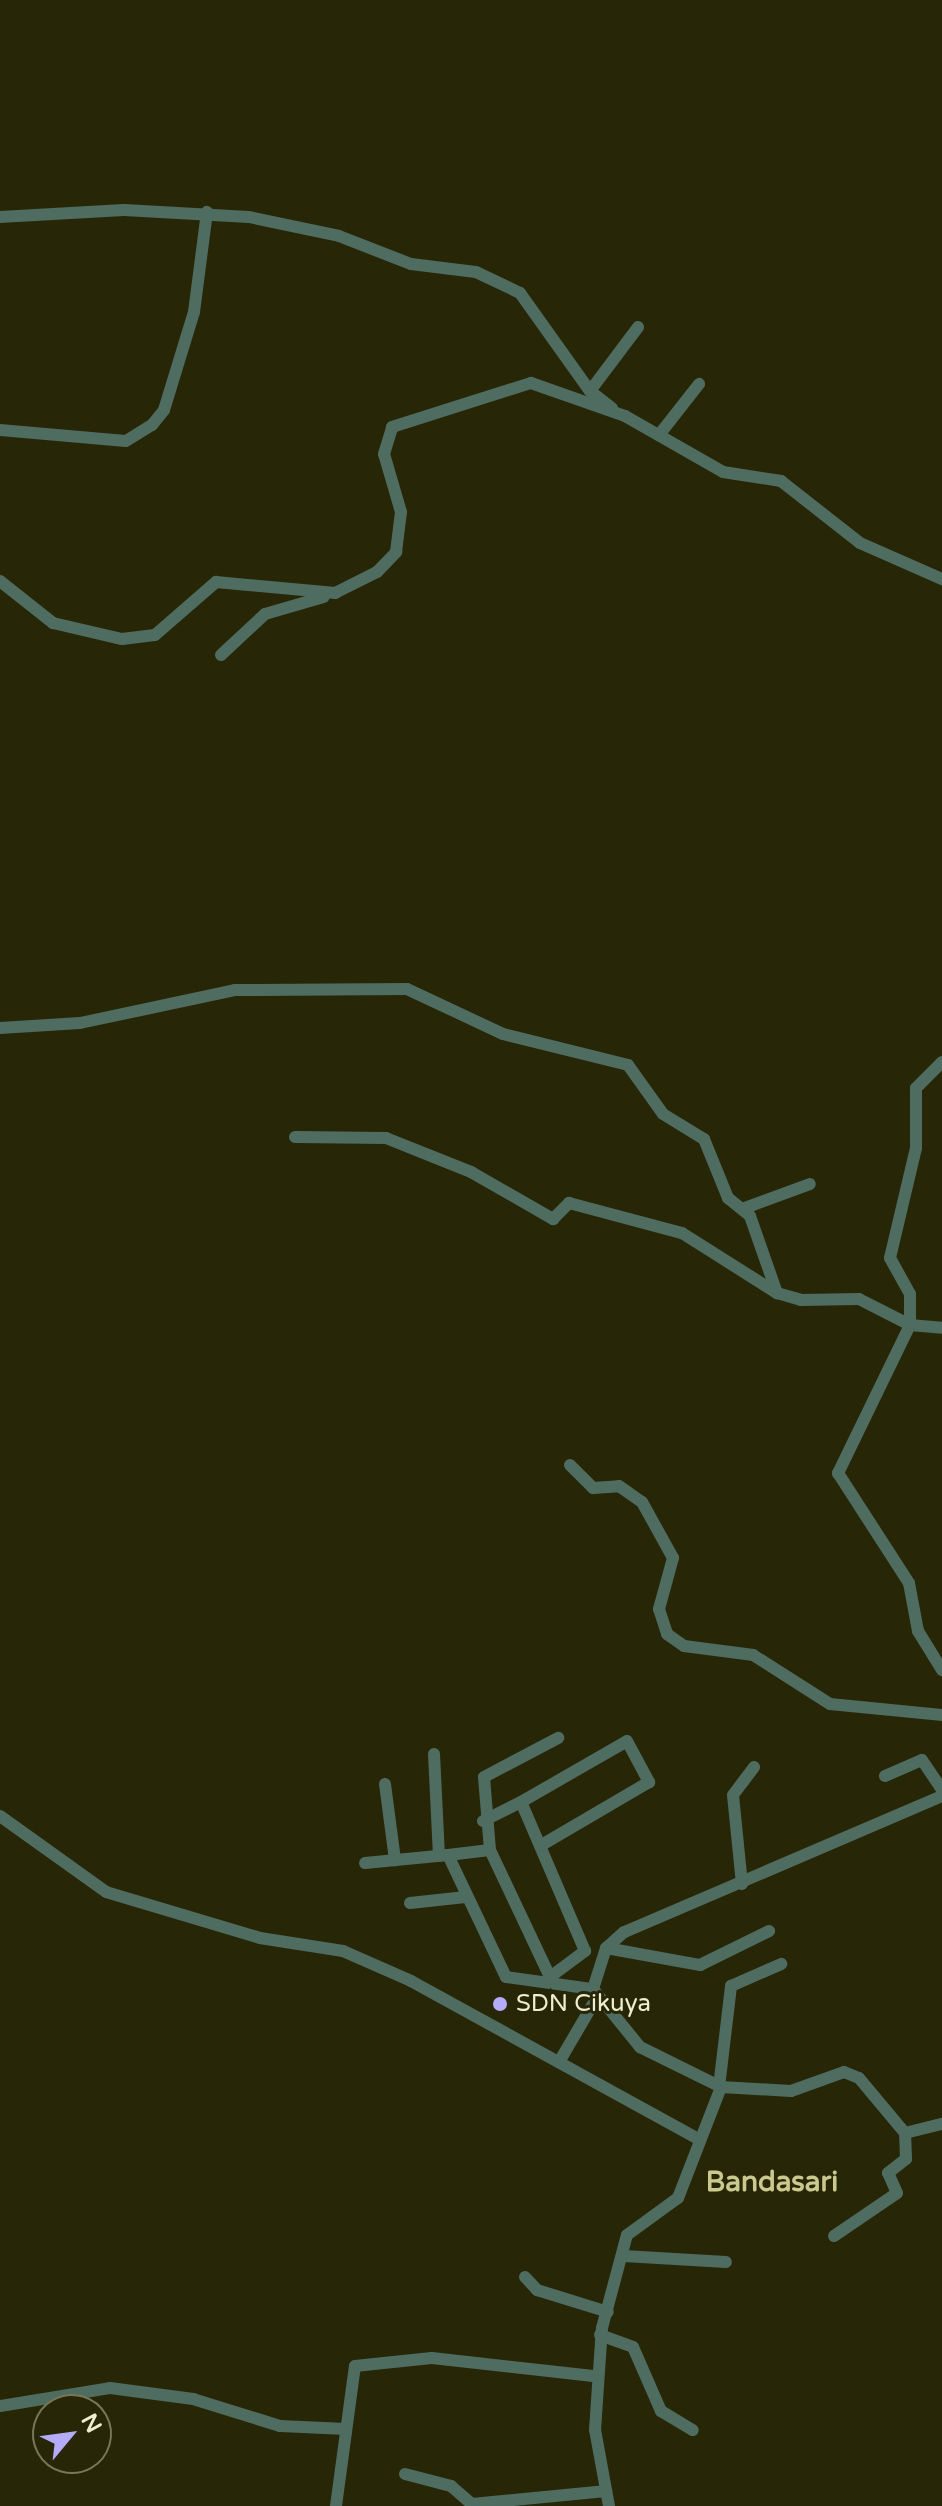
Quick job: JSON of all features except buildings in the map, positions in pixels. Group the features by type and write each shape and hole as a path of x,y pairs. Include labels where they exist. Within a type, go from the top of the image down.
{"street":[{"path":"0,430 126,441 152,425 164,410 194,312 207,212"},
{"path":"0,217 207,212 339,236 411,264 490,277 528,300 590,391 625,416 723,472 781,481 860,543 942,579"},
{"path":"590,391 638,327"},
{"path":"221,655 265,614 335,593 377,572 396,552 401,512 384,454 392,427 531,383 625,416"},
{"path":"659,435 699,384"},
{"path":"0,581 53,623 122,639 155,635 216,582 335,593"},
{"path":"0,1028 80,1023 235,990 404,988 503,1034 628,1065 663,1114 702,1136 728,1198 745,1208 777,1293"},
{"path":"942,1062 916,1088 916,1148 890,1258 910,1294 910,1325 838,1473 909,1583 918,1631 942,1670"},
{"path":"295,1137 386,1138 471,1172 553,1219 569,1203 682,1233 777,1293 801,1300 859,1299 910,1325 942,1328"},
{"path":"745,1208 810,1184"},
{"path":"570,1465 593,1488 619,1486 642,1502 673,1558 659,1609 667,1634 684,1646 753,1655 830,1704 942,1715"},
{"path":"550,1977 490,1850 483,1821 484,1777 558,1738"},
{"path":"483,1821 627,1741 649,1782 540,1846"},
{"path":"434,1754 443,1855 506,1977 550,1977 594,1994 652,2056 720,2087 791,2091 844,2072 859,2078 905,2133 906,2159 888,2173 896,2196 834,2236"},
{"path":"559,2062 594,1994 606,1948 640,1923 742,1884 942,1793 922,1760 885,1776"},
{"path":"742,1884 733,1795 754,1767"},
{"path":"385,1784 395,1860"},
{"path":"521,1802 585,1951 550,1977"},
{"path":"0,1816 106,1892 260,1938 343,1951 559,2062 700,2140"},
{"path":"365,1863 490,1850"},
{"path":"410,1903 466,1897"},
{"path":"606,1948 700,1965 769,1931"},
{"path":"609,2506 593,2376 600,2335 630,2229 678,2198 720,2087 731,1986 781,1964"},
{"path":"905,2133 942,2124"},
{"path":"624,2256 726,2262"},
{"path":"525,2277 537,2290 608,2312"},
{"path":"600,2335 636,2351 661,2411 693,2430"},
{"path":"336,2506 357,2365 432,2358 523,2374 593,2376"},
{"path":"0,2406 110,2388 208,2402 280,2426 346,2429"},
{"path":"405,2474 454,2488 464,2503 559,2502 606,2491"}],"place":[{"name":"SDN Cikuya","path":"500,2004"}],"district":[{"name":"Bandasari","path":"772,2182"}]}
